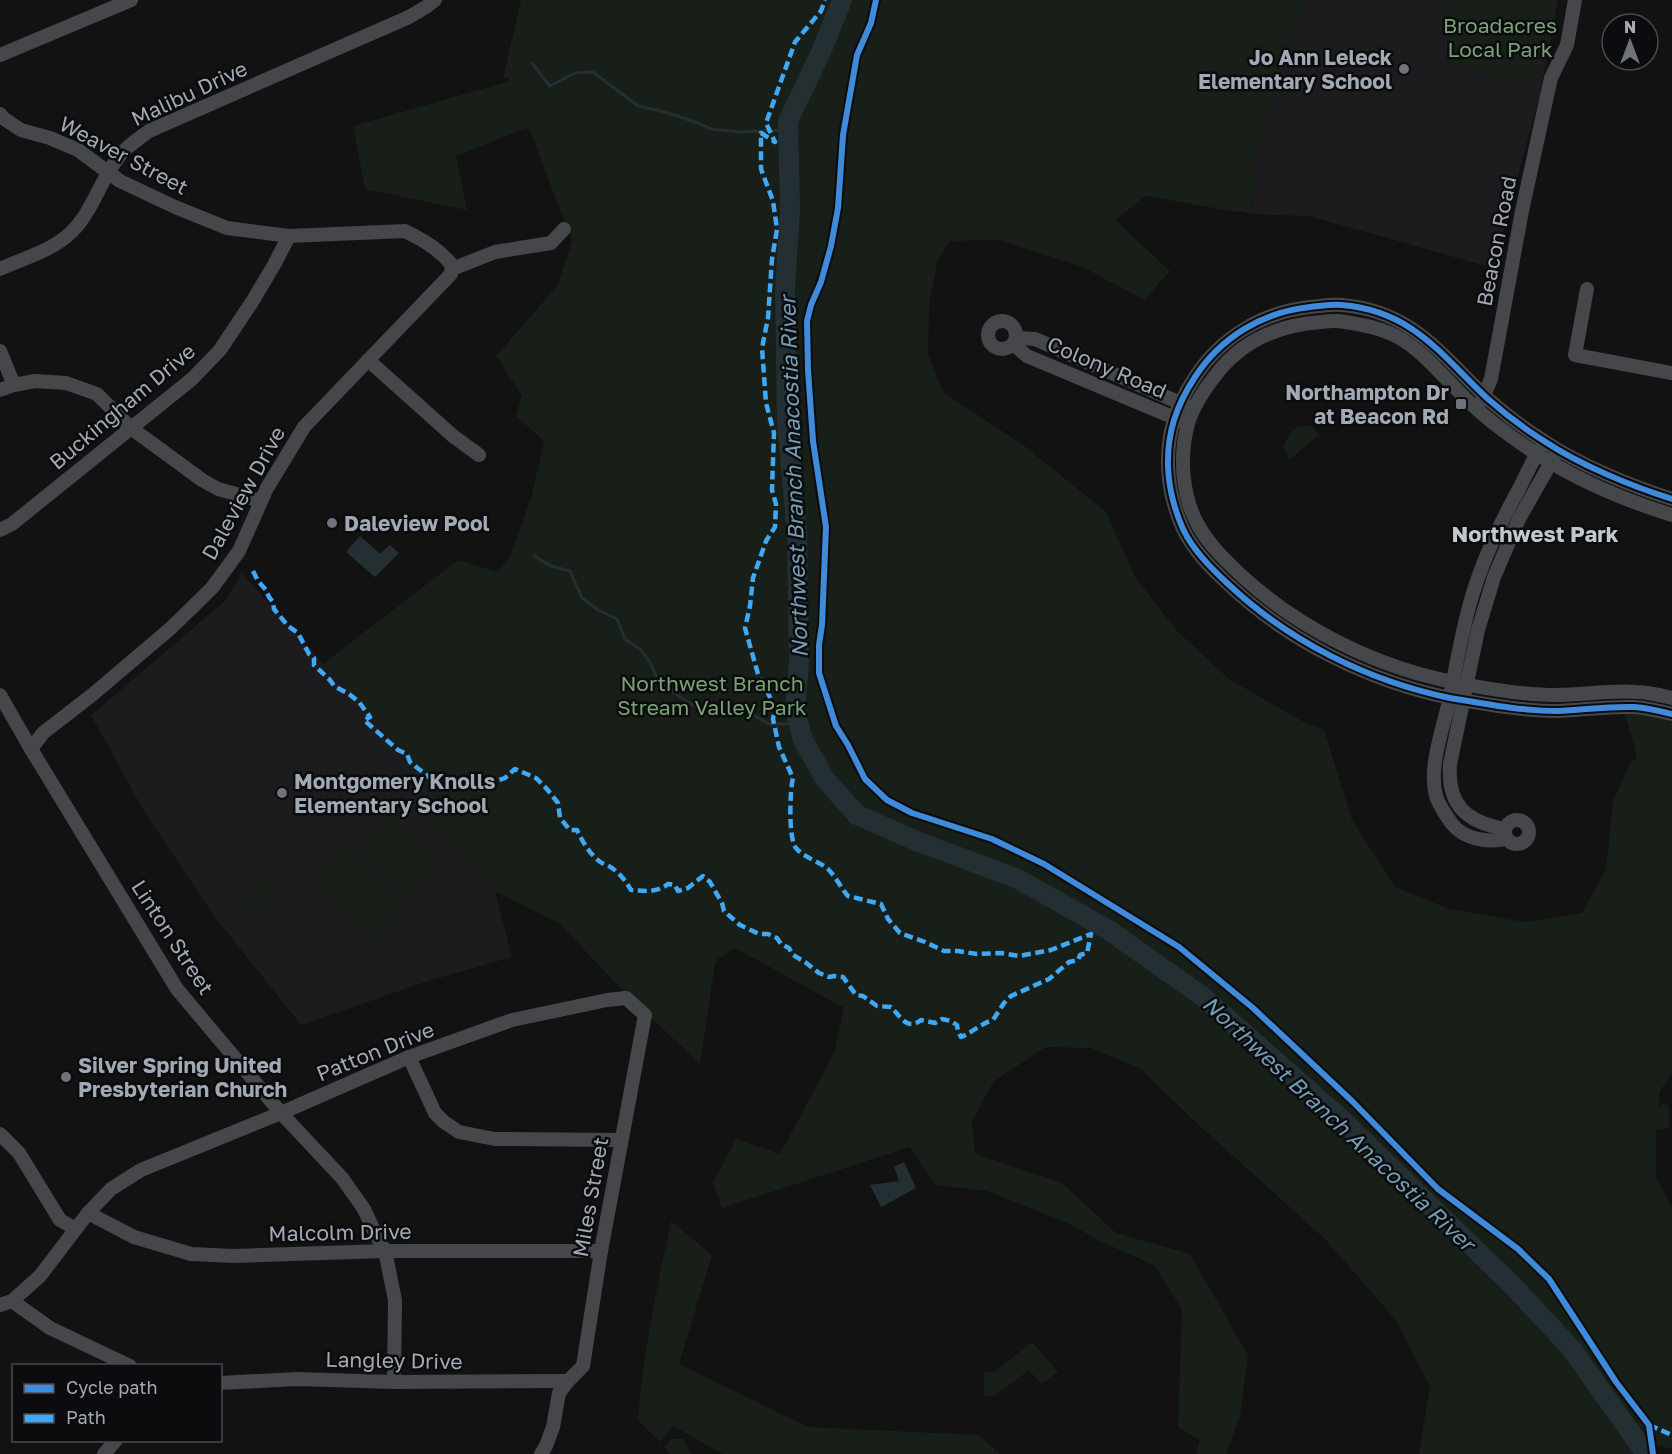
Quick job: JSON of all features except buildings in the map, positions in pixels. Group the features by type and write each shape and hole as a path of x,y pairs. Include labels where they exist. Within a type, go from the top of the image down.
{"street":[{"path":"0,55 131,0"},
{"name":"Malibu Drive","path":"0,268 40,252 67,236 84,217 115,161 149,131 409,17 435,0"},
{"name":"Beacon Road","path":"1478,411 1491,380 1522,211 1551,78 1567,45 1575,0"},
{"name":"Weaver Street","path":"0,114 21,130 50,138 78,150 129,186 227,228 289,236 405,231 442,253 452,265 452,269"},
{"name":"Daleview Drive","path":"31,749 43,733 171,628 212,588 239,551 267,488 304,427 451,274 452,269 495,252 551,243 564,229"},
{"name":"Buckingham Drive","path":"0,530 12,524 192,379 220,350 274,265 289,236"},
{"path":"1587,289 1575,354 1672,373"},
{"path":"1672,499 1633,485 1545,442 1485,395 1412,327 1388,315 1341,305 1283,312 1245,328 1225,343 1199,371 1180,404 1174,418 1168,448 1173,504 1184,531 1202,558 1251,605 1299,640 1360,669 1417,691 1526,709 1556,711 1635,707 1672,714"},
{"path":"1283,312 1288,327"},
{"path":"1672,515 1627,499 1536,455 1478,411 1403,340 1382,330 1340,321 1296,324 1271,332 1253,341 1235,355 1221,368 1194,409 1188,423 1183,449 1188,500 1198,524 1214,548 1261,593 1307,626 1367,655 1422,676 1467,685 1545,694 1635,692 1672,698"},
{"name":"Colony Road","path":"1188,423 1027,356 1014,341 1035,339 1194,409"},
{"path":"0,351 14,384"},
{"path":"368,360 453,436 479,456"},
{"path":"0,390 14,384 35,381 66,383 97,394 131,428 202,480 218,489 261,501"},
{"path":"1545,442 1496,531 1485,558 1469,607 1434,773 1437,798 1446,816 1458,831 1493,842 1505,834 1480,823 1455,801 1450,790 1450,764 1478,630 1494,577 1519,519 1558,449"},
{"path":"239,551 252,559"},
{"name":"Linton Street","path":"1,699 177,989 280,1113 342,1178 364,1209 385,1251 395,1300 394,1382"},
{"name":"Patton Drive","path":"6,1303 40,1276 88,1214 111,1189 141,1170 409,1057 512,1020 627,998 645,1015"},
{"name":"Miles Street","path":"541,1454 553,1427 560,1394 583,1366 621,1140 645,1015"},
{"path":"409,1057 435,1113 459,1132 495,1139 621,1140"},
{"path":"0,1134 19,1153 60,1220 76,1229"},
{"name":"Malcolm Drive","path":"88,1214 134,1237 191,1254 234,1256 385,1251 602,1251"},
{"path":"6,1303 50,1328 128,1364"},
{"name":"Langley Drive","path":"222,1383 297,1379 394,1382 568,1382"},
{"path":"104,1454 115,1442"}],"shaded area":[{"path":"1113,0 1558,0 1539,98 1493,268 1309,216 1252,214 1260,49"},
{"path":"360,536 380,554 390,545 399,553 375,577 346,552"},
{"name":"Montgomery Knolls Elementary School","path":"242,573 429,779 430,814 445,837 495,891 512,957 425,982 301,1025 215,917 141,806 91,715 224,602"},
{"path":"904,1162 916,1188 881,1207 870,1185 899,1181 894,1167"}],"green space":[{"name":"Northwest Branch Stream Valley Park","path":"521,0 1305,0 1255,157 1252,214 1146,196 1115,220 1170,271 1144,300 1083,267 999,240 950,241 938,260 929,302 928,355 944,393 1022,444 1106,512 1135,577 1177,631 1229,679 1300,720 1324,730 1352,820 1395,887 1449,909 1524,922 1582,913 1606,869 1613,802 1631,762 1637,759 1624,712 1672,719 1672,1073 1660,1091 1658,1108 1662,1104 1669,1105 1669,1128 1656,1130 1656,1178 1672,1208 1672,1448 1665,1449 1663,1445 1635,1454 1419,1454 1430,1386 1395,1319 1324,1238 1191,1118 1140,1068 1091,1048 1046,1047 994,1081 972,1121 975,1154 1062,1183 1116,1233 1190,1254 1248,1355 1240,1416 1226,1454 1196,1454 1200,1440 1178,1427 1182,1309 1154,1265 1100,1241 1068,1223 987,1191 935,1185 910,1147 722,1208 713,1183 736,1139 780,1154 834,1053 844,1008 735,948 718,959 715,964 700,1064 621,989 560,924 495,891 445,837 429,814 429,779 323,664 458,560 497,572 509,560 531,498 544,441 516,416 522,396 496,356 558,285 572,241 530,131 526,128 456,156 467,210 365,189 353,126 510,81 508,77 503,79"},
{"name":"Broadacres Local Park","path":"1443,0 1553,0 1533,84 1457,66"},
{"path":"1299,426 1312,426 1319,435 1290,459 1283,448 1290,433"},
{"path":"396,815 441,866 403,899 358,849"},
{"path":"344,846 405,907 370,941 311,878"},
{"path":"266,879 279,893 255,916 242,902"},
{"path":"671,1221 712,1255 679,1364 808,1427 978,1435 1000,1454 723,1454 673,1426 660,1442 638,1420 647,1345"},
{"path":"1032,1342 1058,1372 1041,1384 1029,1370 994,1396 984,1396 984,1372 994,1372"},
{"path":"672,1439 683,1439 692,1454 669,1454 664,1447"}],"waterway":[{"name":"Northwest Branch Anacostia River","path":"842,0 821,52 788,121 790,209 785,288 787,424 797,533 799,664 795,710 803,740 825,779 857,815 919,842 1018,879 1110,931 1202,996 1338,1116 1513,1286 1571,1348 1646,1454"},
{"path":"532,63 550,86 575,73 593,72 638,106 665,112 711,129 739,132 788,130"},
{"path":"534,556 551,566 570,571 582,598 598,610 617,619 625,639 641,650 657,678 680,697 708,715 731,709 749,712 769,724 799,724"}],"marked path":[{"path":"253,571 273,602 274,609 288,626 298,633 309,654 314,658 314,665 334,686 359,702 370,717 364,720 398,750 407,754 410,762 439,785 486,788 491,783 505,778 515,769 536,778 558,803 560,818 570,830 577,830 592,854 618,873 631,890 655,890 668,884 675,885 678,891 688,888 703,876 710,882 724,911 740,925 759,934 768,934 777,938 781,944 789,948 793,955 819,973 829,977 843,977 856,995 863,996 877,1006 891,1007 908,1023 912,1024 921,1020 935,1023 942,1019 951,1021 957,1025 961,1037 993,1020 1011,996 1049,979 1069,962 1078,960 1080,955 1087,953 1091,934 1051,950 1019,956 944,951 900,933 888,919 881,904 848,896 828,869 803,854 793,843 790,814 793,778 779,747 773,719 775,707 758,674 745,628 753,578 766,541 775,527 776,504 772,490 774,433 766,403 762,348 768,318 772,259 777,229 773,201 761,169 761,133 775,142 766,123 795,42 821,11 825,0"},
{"path":"1649,1425 1672,1435"}],"cycle path":[{"path":"876,0 871,23 857,55 843,135 838,208 831,246 807,321 813,441 826,527 819,673 836,726 865,779 887,800 912,813 992,839 1044,864 1179,947 1253,1008 1353,1102 1438,1189 1518,1249 1549,1279 1616,1382 1649,1425 1653,1454"},
{"path":"1672,499 1606,474 1558,450 1501,410 1440,352 1407,326 1367,309 1342,305 1310,307 1276,314 1230,339 1205,363 1188,388 1174,420 1169,443 1168,467 1172,499 1183,529 1197,551 1251,604 1276,623 1331,656 1389,681 1450,698 1531,710 1634,707 1672,714"}],"place":[{"name":"Jo Ann Leleck Elementary School","path":"1404,69"},
{"name":"Northampton Dr at Beacon Rd","path":"1461,404"},
{"name":"Daleview Pool","path":"332,523"},
{"name":"Montgomery Knolls Elementary School","path":"282,793"},
{"name":"Silver Spring United Presbyterian Church","path":"66,1077"}],"district":[{"name":"Northwest Park","path":"1535,533"}]}
